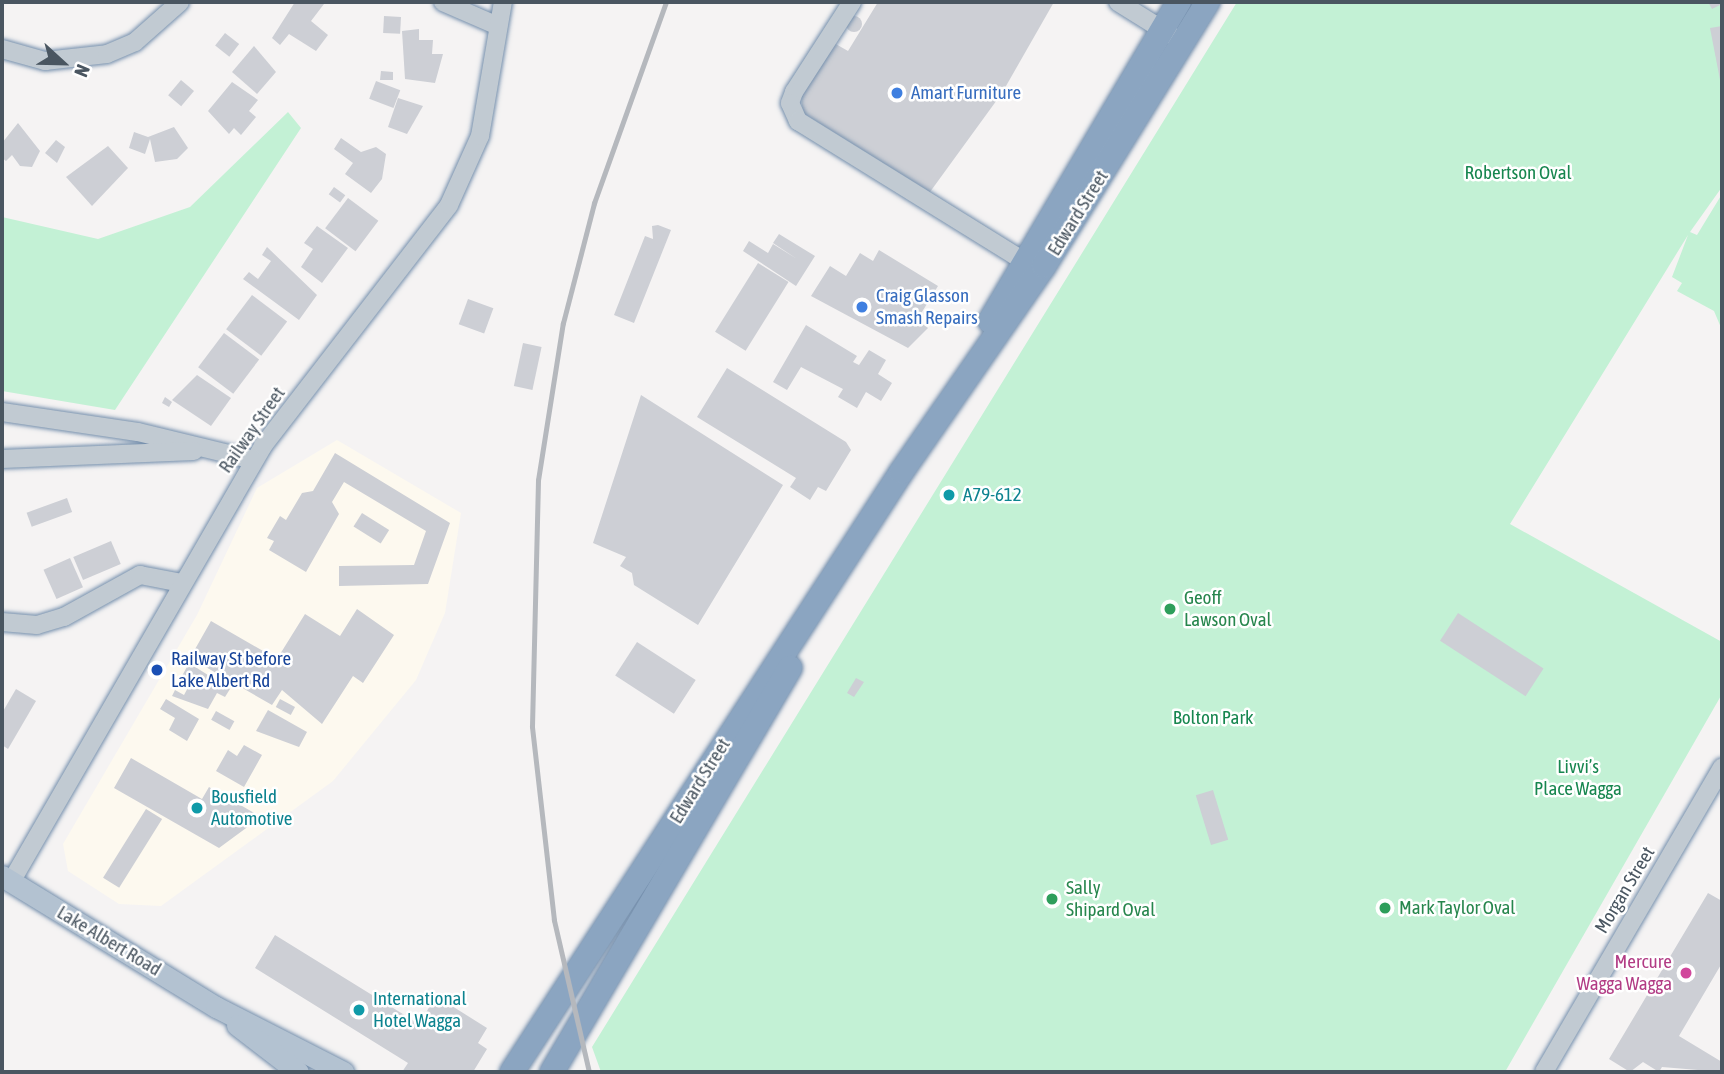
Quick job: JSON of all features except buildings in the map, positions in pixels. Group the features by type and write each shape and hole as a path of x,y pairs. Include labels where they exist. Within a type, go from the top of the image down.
{"highway":[{"name":"Edward Street","path":"938,417 1022,260 1179,2"},
{"name":"Edward Street","path":"512,1072 938,417 1044,266 1208,2"},
{"name":"Edward Street","path":"552,1072 706,818 890,490"}],"main road":[{"name":"Lake Albert Road","path":"6,879 216,1007 342,1072"},
{"name":"Lake Albert Road","path":"216,1007 298,1072"}],"street":[{"path":"2,49 45,61 107,54 135,42 180,2"},
{"path":"443,2 498,26"},
{"name":"Railway Street","path":"6,879 254,460 449,205 480,136 503,2"},
{"path":"852,2 794,92 793,111 808,131 1022,260"},
{"path":"1118,2 1184,42"},
{"path":"2,412 214,450 254,460"},
{"path":"2,459 214,450"},
{"path":"2,622 37,625 64,617 140,575 182,583"},
{"name":"Morgan Street","path":"1544,1072 1722,767"}],"shaded area":[{"path":"337,440 461,513 445,613 416,680 333,781 161,906 119,904 68,871 63,844 197,615 257,488"}],"green space":[{"name":"Bolton Park","path":"1237,2 1722,2 1722,187 1690,232 1697,235 1722,194 1722,330 1714,311 1677,291 1682,283 1672,277 1688,235 1510,524 1722,642 1722,694 1505,1072 601,1072 592,1047"},
{"path":"288,112 301,128 115,410 2,391 2,217 98,239 190,207"}],"railway":[{"path":"589,1072 554,920 532,726 538,480 563,323 594,203 666,2"}],"place":[{"name":"Amart Furniture","path":"897,93"},
{"name":"Craig Glasson Smash Repairs","path":"862,307"},
{"name":"A79-612","path":"949,495"},
{"name":"Geoff Lawson Oval","path":"1170,609"},
{"name":"Railway St before Lake Albert Rd","path":"157,670"},
{"name":"Bousfield Automotive","path":"197,808"},
{"name":"Sally Shipard Oval","path":"1052,899"},
{"name":"Mark Taylor Oval","path":"1385,908"},
{"name":"Mercure Wagga Wagga","path":"1686,973"},
{"name":"International Hotel Wagga","path":"359,1010"}],"park label":[{"name":"Robertson Oval","path":"1518,173"},
{"name":"Livvi’s Place Wagga","path":"1578,778"}]}
